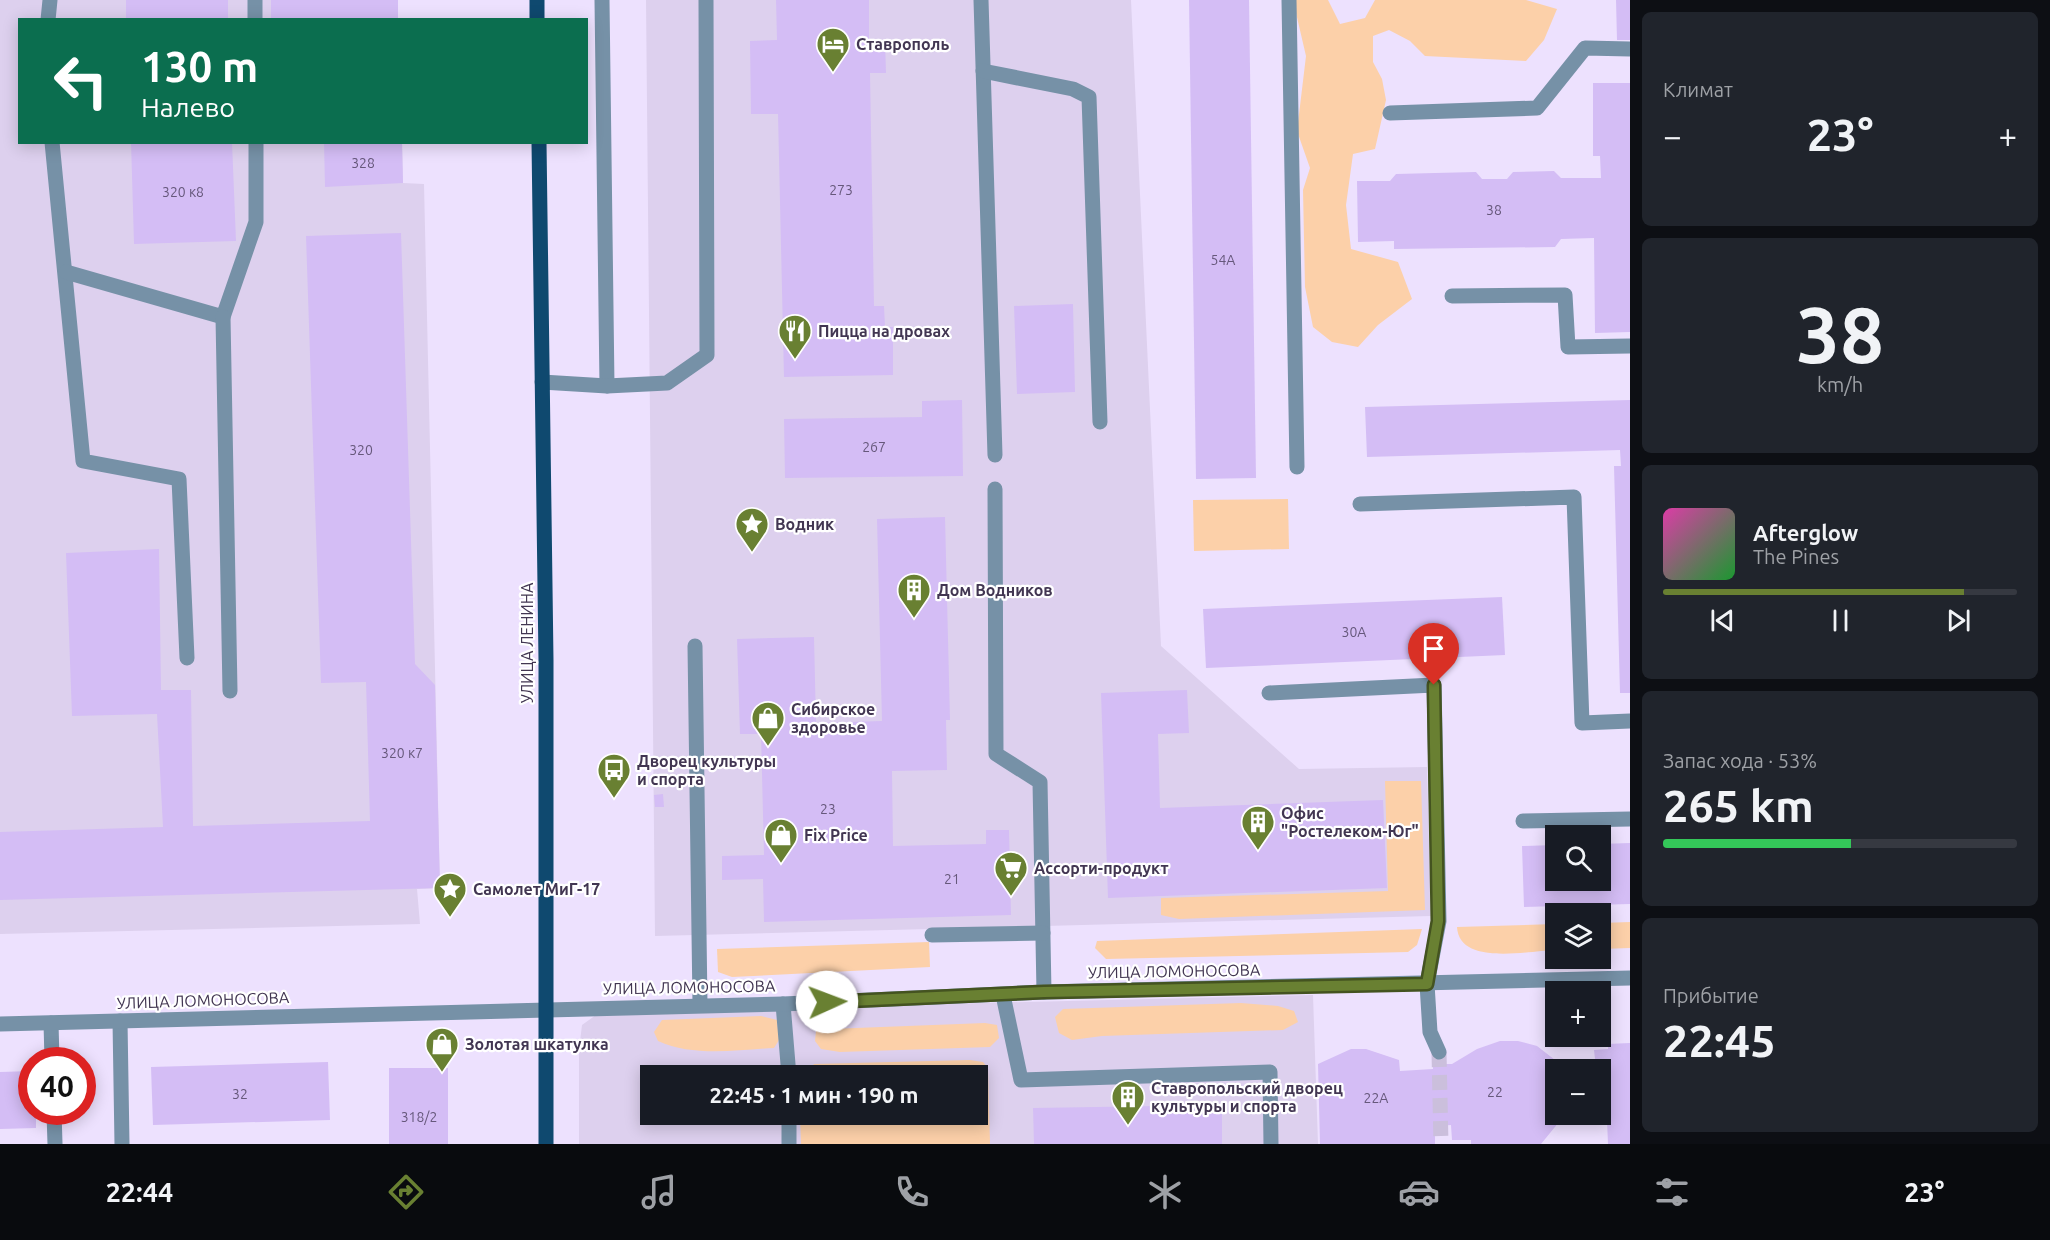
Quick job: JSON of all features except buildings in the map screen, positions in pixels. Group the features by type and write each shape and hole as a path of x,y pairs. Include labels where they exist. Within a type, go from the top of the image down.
{"main road":[{"path":"537,0 537,18"},
{"name":"УЛИЦА ЛЕНИНА","path":"539,144 546,1144"}],"street":[{"path":"48,18 50,0"},
{"path":"255,0 255,18"},
{"path":"602,0 607,386"},
{"path":"542,382 607,386 667,383 707,355 706,0"},
{"path":"981,0 995,456"},
{"path":"1289,0 1298,467"},
{"path":"1389,113 1537,108 1585,48 1630,49"},
{"path":"983,71 1072,89 1089,97 1100,422"},
{"path":"52,144 83,461 179,478 187,658"},
{"path":"230,691 223,317 256,222 256,144"},
{"path":"66,272 223,317"},
{"path":"1452,296 1566,295 1568,347 1630,346"},
{"path":"995,489 996,754 1040,782 1044,992"},
{"path":"1360,504 1574,497 1582,723 1630,721"},
{"path":"695,646 700,1004"},
{"path":"1269,693 1434,685 1438,921 1427,984 1430,1032 1439,1052"},
{"path":"1523,821 1630,819"},
{"path":"932,935 1043,933"},
{"name":"УЛИЦА ЛОМОНОСОВА","path":"0,1024 700,1004 783,1004 1044,992 1630,978"},
{"path":"1003,995 1021,1080 1270,1072 1271,1144"},
{"path":"783,1004 788,1065"},
{"path":"120,1021 122,1144"},
{"path":"51,1023 52,1047"},
{"path":"54,1125 55,1144"},
{"path":"789,1125 789,1144"}],"shaded area":[{"path":"0,0 398,0 398,18 18,18 18,144 402,144 403,183 424,184 440,888 417,889 420,924 0,934"},
{"path":"646,0 1131,0 1161,646 1299,769 1427,767 1431,916 655,936"},
{"path":"1296,0 1328,0 1340,24 1365,18 1375,0 1526,0 1557,9 1544,40 1526,61 1425,56 1410,41 1389,30 1373,36 1373,62 1382,79 1386,100 1375,149 1353,154 1346,205 1351,249 1398,262 1412,299 1378,325 1358,347 1332,342 1313,327 1305,287 1303,190 1310,168 1297,131 1306,56 1296,13"},
{"path":"1288,499 1289,549 1194,551 1193,500"},
{"path":"1385,781 1421,781 1425,910 1179,919 1161,915 1161,898 1388,891"},
{"path":"1630,922 1630,948 1611,949 1611,923"},
{"path":"1545,924 1545,951 1496,954 1482,952 1469,947 1461,939 1457,927"},
{"path":"1422,929 1417,945 1408,952 1106,959 1095,948 1097,941"},
{"path":"929,942 930,967 732,977 718,972 717,949"},
{"path":"1313,995 1318,1144 579,1144 579,1050 582,1025 596,1015 608,1012"},
{"path":"1241,1003 1278,1006 1294,1011 1298,1022 1283,1030 1102,1036 1072,1040 1059,1033 1055,1017 1063,1009"},
{"path":"761,1016 777,1020 779,1040 774,1048 700,1051 671,1046 658,1041 654,1032 662,1020"},
{"path":"985,1023 997,1025 999,1038 990,1047 840,1052 821,1049 815,1041 816,1031 830,1029"},
{"path":"970,1060 983,1062 986,1065 813,1065"},
{"path":"988,1068 990,1144 801,1144 800,1125 988,1125"}],"tunnel":[{"path":"1439,1052 1441,1144"}],"place":[{"name":"Ставрополь","path":"833,73"},
{"name":"Пицца на дровах","path":"795,360"},
{"name":"Водник","path":"752,553"},
{"name":"Дом Водников","path":"914,619"},
{"name":"Сибирское здоровье","path":"768,747"},
{"name":"Дворец культуры и спорта","path":"614,799"},
{"name":"Офис \"Ростелеком-Юг\"","path":"1258,851"},
{"name":"Fix Price","path":"781,864"},
{"name":"Ассорти-продукт","path":"1011,897"},
{"name":"Самолет МиГ-17","path":"450,918"},
{"name":"Золотая шкатулка","path":"442,1073"},
{"name":"Ставропольский дворец культуры и спорта","path":"1128,1126"}],"route":[{"path":"827,1002 1044,992 1427,984 1438,921 1434,685"}]}
